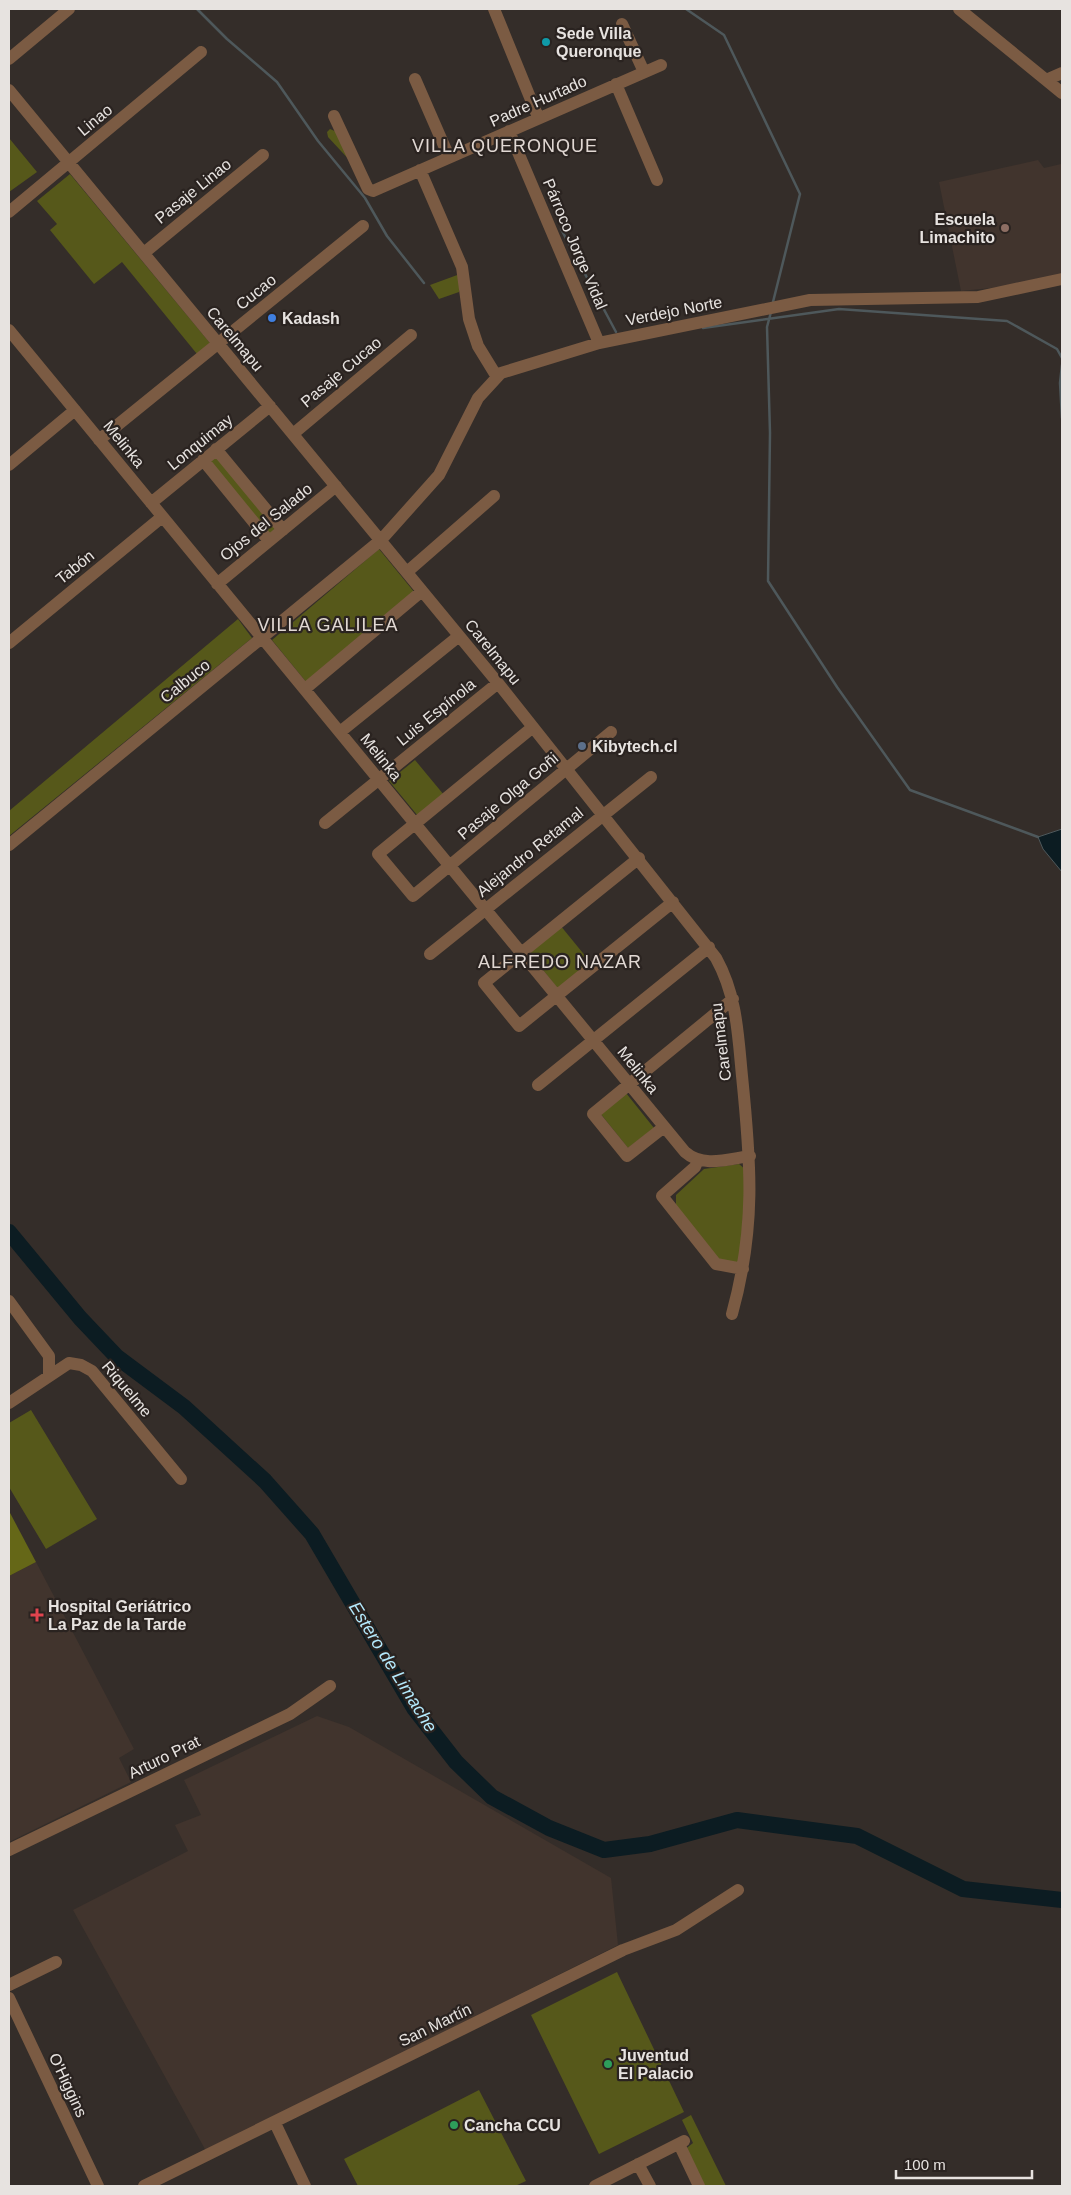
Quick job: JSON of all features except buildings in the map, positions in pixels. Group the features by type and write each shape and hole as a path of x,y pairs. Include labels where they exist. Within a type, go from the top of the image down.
{"street":[{"path":"9,59 70,9"},
{"path":"494,9 538,117"},
{"path":"958,9 1062,93"},
{"path":"622,24 644,72"},
{"name":"Linao","path":"9,212 201,52"},
{"name":"Padre Hurtado","path":"334,116 368,189 373,191 538,117 661,65"},
{"path":"1046,80 1062,73"},
{"path":"415,79 450,157"},
{"path":"616,84 657,180"},
{"name":"Carelmapu","path":"9,90 498,683 709,947 723,970 733,999 738,1024 750,1156 750,1207 744,1269 732,1314"},
{"name":"Párroco Jorge Vidal","path":"509,131 599,343"},
{"name":"Pasaje Linao","path":"144,253 264,155"},
{"path":"420,170 462,267 469,319 478,346 497,377"},
{"name":"Cucao","path":"99,440 363,226"},
{"name":"Verdejo Norte","path":"380,540 439,475 474,405 497,377 509,370 599,343 810,300 978,297 1062,279"},
{"name":"Melinka","path":"9,330 664,1127 685,1152 698,1160"},
{"name":"Pasaje Cucao","path":"293,434 411,335"},
{"name":"Lonquimay","path":"151,503 270,406"},
{"path":"9,465 75,410"},
{"path":"216,449 283,530"},
{"path":"202,460 269,541"},
{"name":"Ojos del Salado","path":"217,584 336,486"},
{"path":"407,572 494,496"},
{"name":"Tabón","path":"9,643 162,517"},
{"name":"Calbuco","path":"9,845 380,540"},
{"path":"305,689 422,591"},
{"path":"340,732 459,636"},
{"name":"Luis Espínola","path":"325,823 498,683"},
{"path":"415,824 533,727"},
{"name":"Pasaje Olga Goñi","path":"415,824 378,854 413,896 611,732"},
{"name":"Alejandro Retamal","path":"430,954 651,777"},
{"path":"638,858 484,983 519,1026 673,902"},
{"path":"538,1085 709,947"},
{"path":"664,1127 627,1156 592,1114 733,999"},
{"path":"744,1269 716,1264 662,1196 695,1168 698,1160 708,1162 750,1156"},
{"path":"9,1301 49,1356 49,1376"},
{"name":"Riquelme","path":"9,1403 69,1363 87,1367 181,1479"},
{"name":"Arturo Prat","path":"9,1850 290,1714 330,1686"},
{"name":"San Martín","path":"144,2186 623,1950 676,1930 738,1890"},
{"path":"9,1985 56,1962"},
{"name":"O'Higgins","path":"9,1998 98,2186"},
{"path":"275,2123 305,2186"},
{"path":"599,2185 682,2143 699,2186"},
{"path":"638,2164 650,2186"}],"shaded area":[{"path":"330,129 337,132 354,165 328,137 327,132"},
{"path":"9,138 37,172 9,192"},
{"name":"Escuela Limachito","path":"1038,160 1044,168 1061,164 1062,160 1062,275 1011,286 961,291 939,182"},
{"path":"70,174 210,343 197,354 122,262 94,284 50,230 57,224 37,201"},
{"path":"460,274 459,292 439,299 430,285"},
{"path":"217,454 278,529 269,537 208,462"},
{"path":"379,549 415,593 307,683 272,640"},
{"path":"238,619 252,638 9,836 9,811"},
{"path":"415,760 444,795 418,816 389,781"},
{"path":"1062,829 1062,872 1043,849 1038,837"},
{"path":"560,925 591,963 558,989 528,951"},
{"path":"626,1093 654,1128 628,1148 600,1113"},
{"path":"739,1164 746,1170 740,1265 720,1262 676,1207 676,1195 704,1169"},
{"path":"31,1410 97,1519 46,1549 9,1487 9,1423"},
{"path":"9,1511 36,1562 9,1576"},
{"path":"36,1562 134,1749 119,1758 131,1782 9,1842 9,1576"},
{"path":"317,1716 349,1727 611,1878 618,1945 206,2151 73,1910 188,1851 175,1825 201,1815 184,1780"},
{"name":"Juventud El Palacio","path":"617,1972 684,2112 599,2154 531,2015"},
{"name":"Cancha CCU","path":"479,2090 526,2181 515,2186 358,2186 344,2159"},
{"path":"691,2115 726,2186 701,2186 683,2151 693,2143 682,2120"}],"waterway":[{"path":"197,9 227,39 277,82 318,141 365,198 387,236 424,283"},
{"path":"686,9 724,35 800,194 773,302"},
{"path":"561,229 616,332"},
{"path":"703,328 839,309 1007,321 1057,349 1062,358"},
{"path":"771,312 767,327 770,433 768,581 837,687 910,790 1038,837"},
{"path":"1062,365 1060,383 1062,418"},
{"name":"Estero de Limache","path":"9,1232 80,1318 117,1357 184,1407 265,1481 312,1534 414,1708 456,1762 492,1797 549,1828 604,1850 650,1844 737,1820 857,1836 963,1889 1062,1900"}],"place":[{"name":"Sede Villa Queronque","path":"546,42"},
{"name":"Escuela Limachito","path":"1005,228"},
{"name":"Kadash","path":"272,318"},
{"name":"Kibytech.cl","path":"582,746"},
{"name":"Hospital Geriátrico La Paz de la Tarde","path":"37,1615"},
{"name":"Juventud El Palacio","path":"608,2064"},
{"name":"Cancha CCU","path":"454,2125"}],"district":[{"name":"VILLA QUERONQUE","path":"505,146"},
{"name":"VILLA GALILEA","path":"328,625"},
{"name":"ALFREDO NAZAR","path":"560,962"}]}
